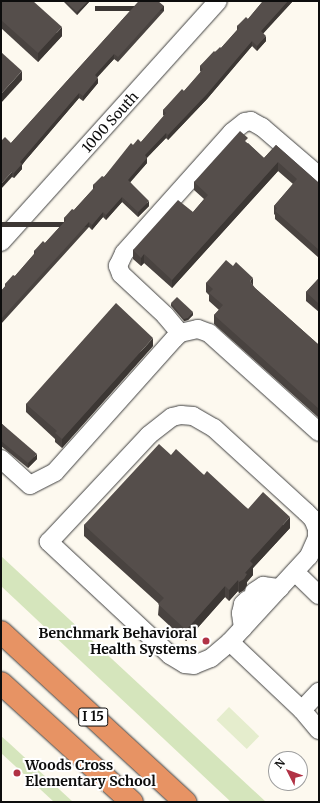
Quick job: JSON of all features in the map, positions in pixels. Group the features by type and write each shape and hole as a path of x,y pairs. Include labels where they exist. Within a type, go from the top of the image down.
{"highway":[{"name":"I 15","path":"1,632 185,802"},
{"name":"I 15","path":"1,683 132,802"}],"street":[{"name":"1000 South","path":"1,242 218,1"},
{"path":"180,333 165,314 121,274 118,266 124,253 232,132 245,122 250,121 262,127 319,176"},
{"path":"1,460 30,485 55,472 180,333 198,329 209,333 319,432"},
{"path":"177,416 193,416 214,428 313,520 317,529 314,547 309,556 294,572 230,642 211,658 194,665 185,664 177,660 49,542 160,425 177,416"},
{"path":"294,572 319,595"},
{"path":"243,628 241,613 243,604 250,596 263,586 280,588"},
{"path":"230,642 302,710 319,730"},
{"path":"302,710 319,692"}],"green space":[{"path":"1,556 266,802 231,802 1,586"},
{"path":"229,707 259,736 247,749 216,720"},
{"path":"1,736 73,802 54,802 1,753"}],"building":[{"path":"1,1 33,1 62,27 38,53 1,20"},
{"path":"65,1 88,1 77,12"},
{"path":"139,1 158,1 164,6 118,57 114,54 95,75 98,78 83,96 79,93 20,162 22,164 1,184 1,141 5,137 11,143"},
{"path":"263,1 288,1 261,31 266,36 257,46 252,41 207,94 168,135 166,133 145,155 147,158 128,180 149,201 138,212 122,197 106,215 103,212 92,225 89,222 1,319 1,291 6,285 5,284 13,275 15,276 36,252 34,251 43,241 45,243 66,220 64,218 72,209 74,210 95,187 93,185 102,176 104,177 131,143 133,145 138,139 141,142 166,113 163,110 182,89 184,91 203,69 200,66 214,51 215,52 220,47 221,48 239,28 237,26 246,17 248,19"},
{"path":"1,52 22,71 1,94"},
{"path":"240,131 248,138 245,141 264,158 276,145 319,183 319,250 275,211 277,208 274,206 297,179 278,162 172,280 144,254 141,258 133,250 178,200 193,212 208,195 194,182"},
{"path":"226,260 233,266 236,262 253,278 250,281 255,288 319,345 319,409 214,315 223,305 209,293 213,289 206,283"},
{"path":"319,278 319,304 306,292"},
{"path":"177,297 193,312 188,318 184,319 171,303"},
{"path":"116,303 153,338 62,439 55,433 57,431 26,404"},
{"path":"1,423 37,454 28,463 1,441"},
{"path":"159,444 171,455 176,449 204,475 207,471 248,509 263,492 290,517 250,561 253,564 245,573 247,574 244,579 239,582 238,580 229,590 225,586 186,630 158,604 164,598 84,525"}],"place":[{"name":"Benchmark Behavioral Health Systems","path":"206,641"},
{"name":"Woods Cross Elementary School","path":"17,773"}]}
